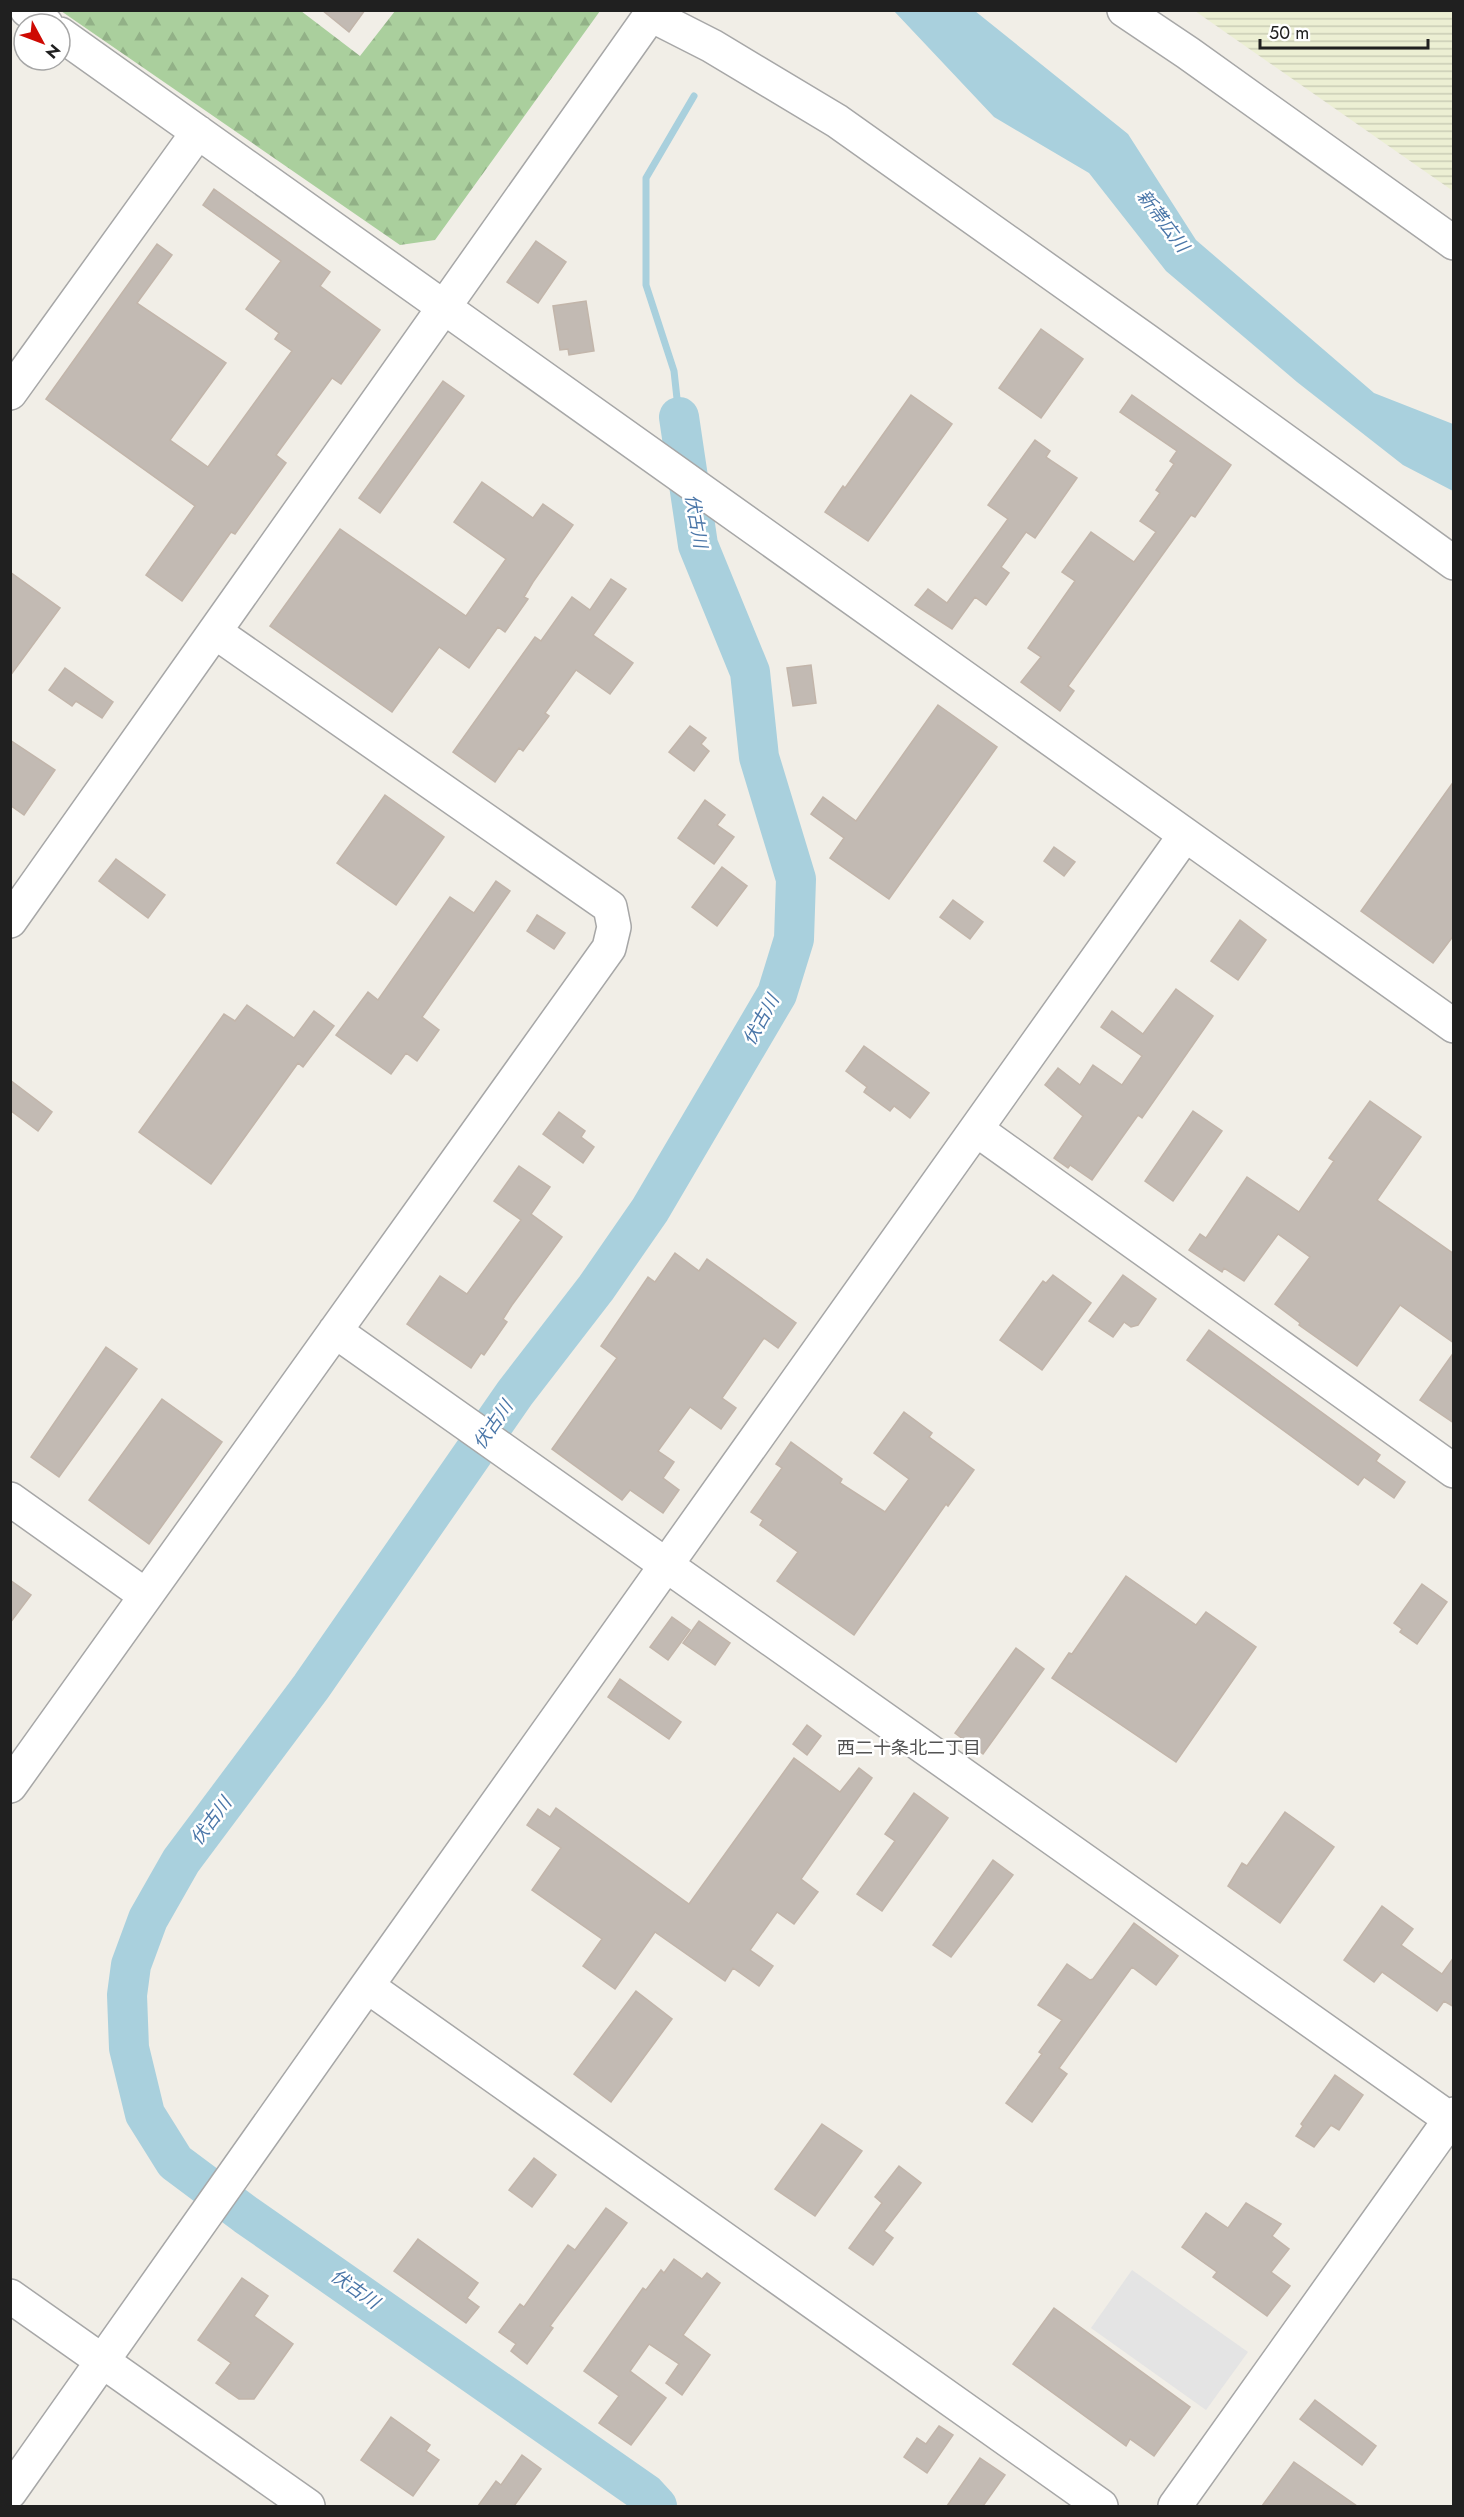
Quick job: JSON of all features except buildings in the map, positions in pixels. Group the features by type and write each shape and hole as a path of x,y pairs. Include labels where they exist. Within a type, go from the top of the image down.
{"street":[{"path":"1124,10 1454,243"},
{"path":"10,921 652,13 837,121 1454,563"},
{"path":"72,43 1454,1026"},
{"path":"10,393 198,132"},
{"path":"10,1785 609,948 614,927 610,907 215,632"},
{"path":"10,2492 1185,835"},
{"path":"977,1130 1454,1471"},
{"path":"335,1331 1452,2117 1176,2506"},
{"path":"10,1499 145,1595"},
{"path":"367,1986 1101,2506"},
{"path":"10,2296 308,2506"}],"green space":[{"path":"301,11 360,56 395,11 600,11 435,240 400,245 72,19 72,12 62,12"},
{"path":"1195,11 1453,11 1453,191"}],"shaded area":[{"path":"1132,2270 1248,2352 1206,2410 1091,2328"}],"water":[{"name":"新帯広川","path":"894,11 975,11 1128,134 1196,240 1374,393 1453,424 1453,491 1403,465 1297,382 1166,271 1089,173 994,117"}],"waterway":[{"name":"伏古川","path":"679,417 674,371 646,285 646,178 694,96"},
{"name":"伏古川","path":"657,2506 646,2494 246,2215 175,2162 145,2114 129,2048 127,1995 131,1965 148,1919 181,1861 311,1687 515,1393 596,1288 650,1210 777,994 794,939 796,879 759,757 750,672 698,545 679,417"}],"district":[{"name":"西二十条北二丁目","path":"909,1748"}]}
